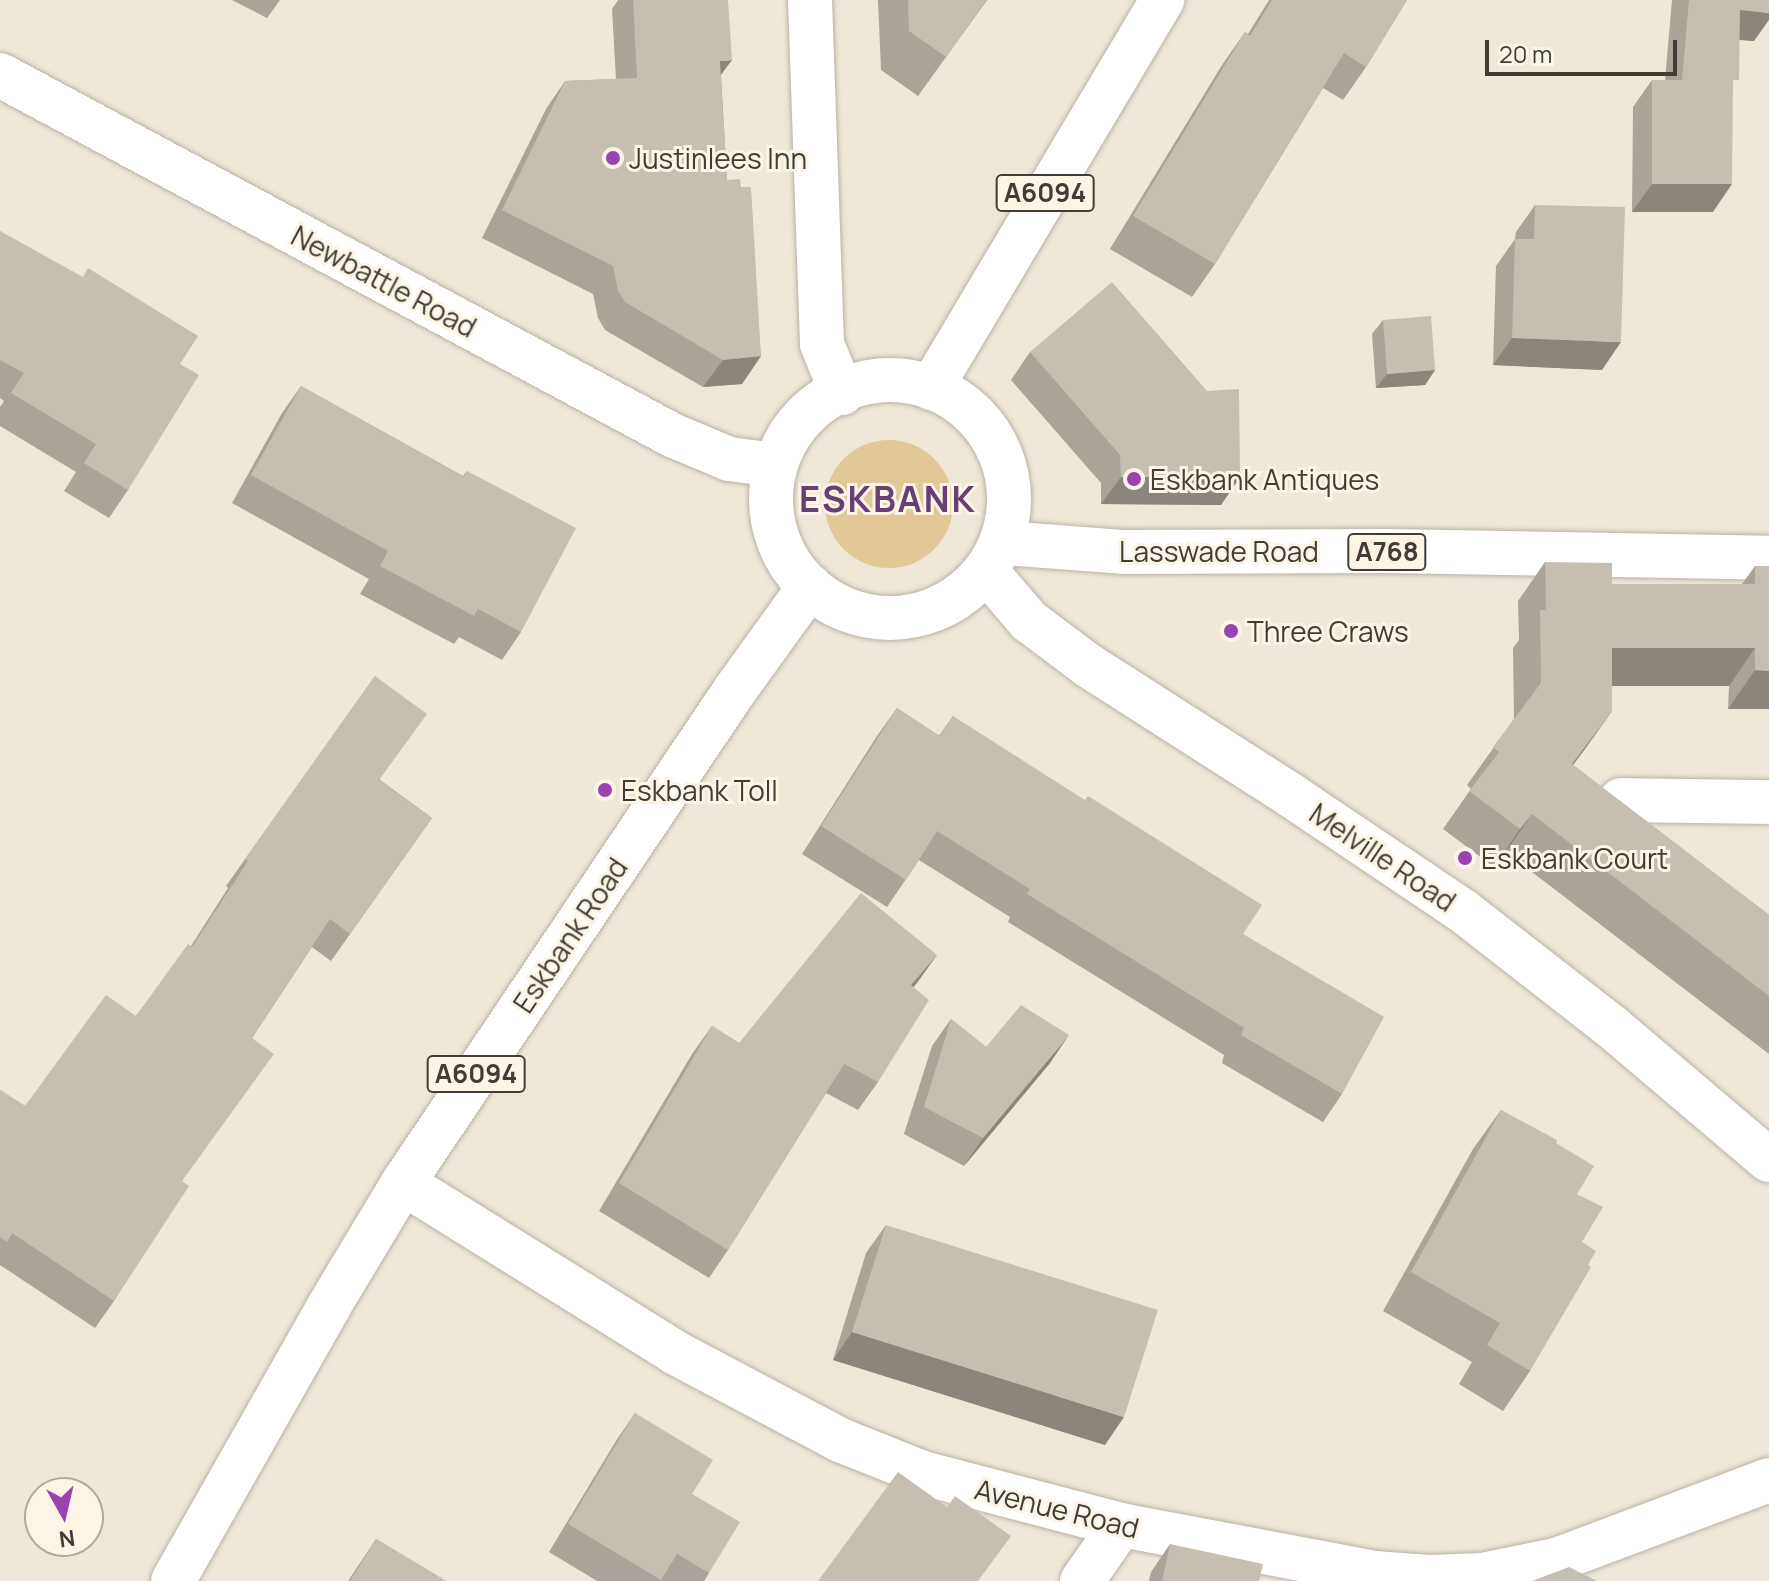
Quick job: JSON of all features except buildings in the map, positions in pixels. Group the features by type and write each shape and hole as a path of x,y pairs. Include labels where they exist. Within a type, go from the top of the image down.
{"main road":[{"path":"810,0 822,344 842,393"},
{"name":"A6094","path":"931,388 1162,0"},
{"name":"Newbattle Road","path":"0,75 672,435 729,459 776,465"},
{"path":"905,381 931,388 984,423 998,447 1009,481 1010,517 995,557 938,606 905,616 871,615 838,605 792,572 778,548 770,493 776,465 800,422 842,393 867,384 905,381"},
{"name":"Lasswade Road","path":"995,557 1123,552 1385,551 1769,558"},
{"name":"Melville Road","path":"995,557 1029,621 1089,666 1292,796 1463,911 1612,1027 1769,1160"},
{"name":"Eskbank Road","path":"173,1581 329,1306 403,1183 735,690 810,586"},
{"path":"1621,800 1769,802"},
{"name":"Avenue Road","path":"403,1183 674,1352 757,1399 840,1440 923,1473 1121,1525 1374,1573 1429,1577 1482,1575 1556,1560 1769,1480"},
{"path":"1082,1581 1121,1525"}],"shaded area":[{"path":"889,440 914,445 934,459 948,479 953,504 948,529 934,549 914,563 889,568 864,563 844,549 830,529 825,504 830,479 844,459 864,445"}],"place":[{"name":"Justinlees Inn","path":"613,158"},
{"name":"Eskbank Antiques","path":"1134,479"},
{"name":"Three Craws","path":"1231,631"},
{"name":"Eskbank Toll","path":"605,790"},
{"name":"Eskbank Court","path":"1465,858"}],"district":[{"name":"ESKBANK","path":"888,499"}]}
